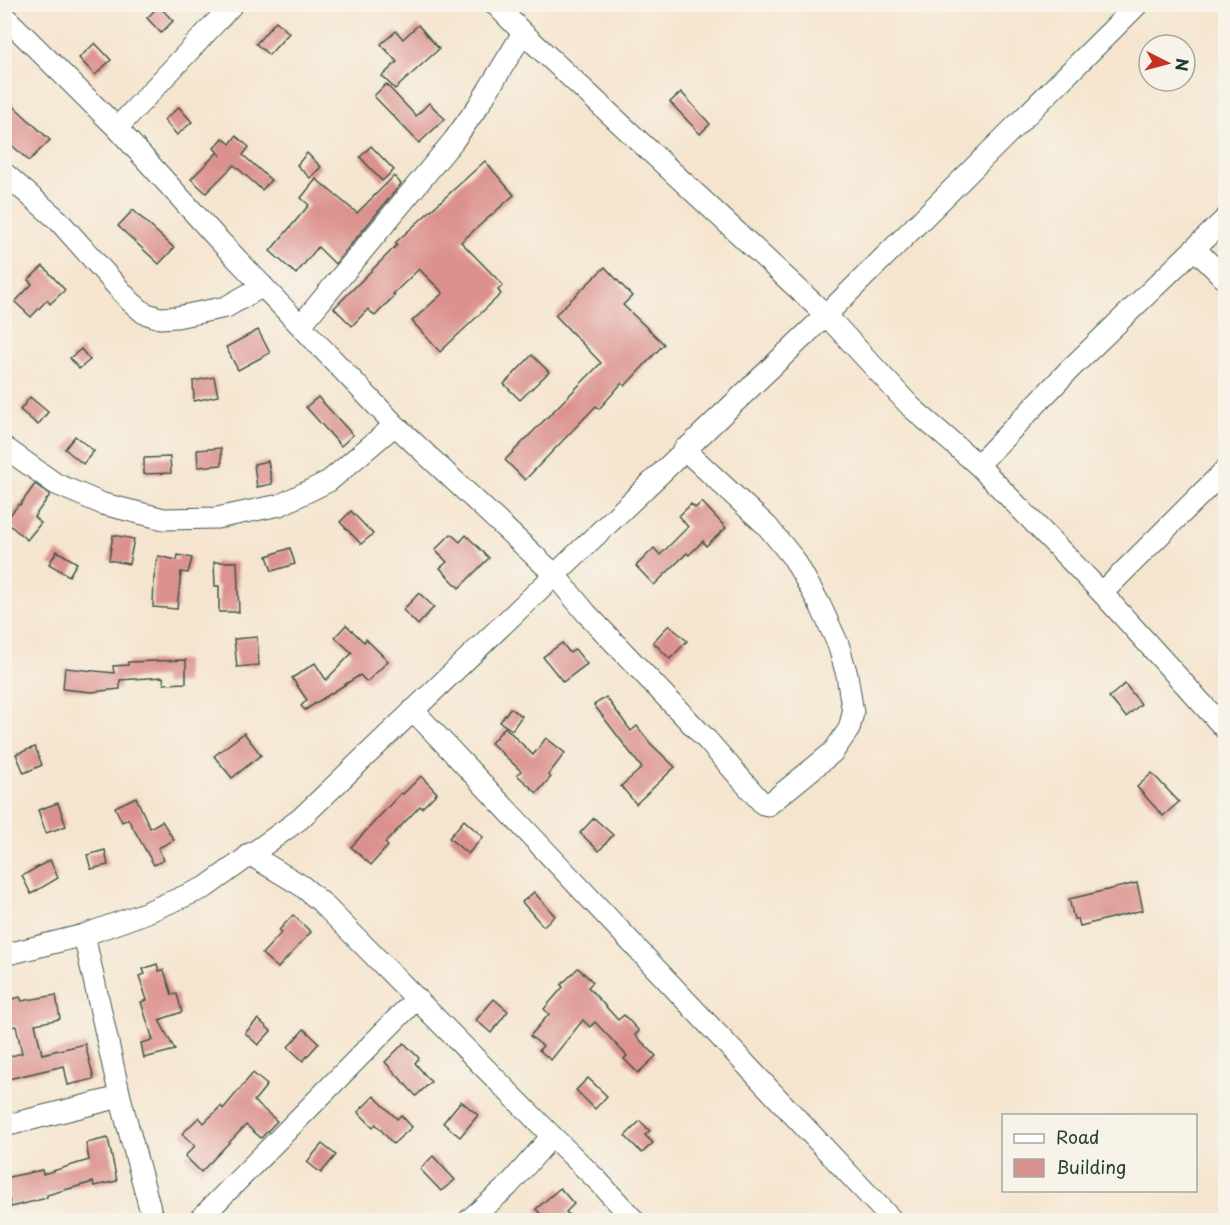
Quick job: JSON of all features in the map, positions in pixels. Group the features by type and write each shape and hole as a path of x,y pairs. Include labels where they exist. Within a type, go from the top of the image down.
{"street":[{"path":"117,128 233,4"},
{"path":"495,4 523,33 826,315 911,407 978,465 1102,593 1226,730"},
{"path":"4,955 84,935 145,913 206,887 300,819 826,315 1138,4"},
{"path":"4,16 117,128 262,286 395,425 554,574 587,614 707,740 763,804 771,804 833,752 849,729 854,713 852,697 838,644 820,604 794,559 767,526 684,450"},
{"path":"301,325 454,140 479,105 523,33"},
{"path":"4,173 58,220 130,302 144,313 160,318 205,312 226,307 262,286"},
{"path":"978,465 1070,369 1226,218"},
{"path":"1195,249 1226,280"},
{"path":"4,447 56,484 103,504 164,519 218,518 279,505 329,481 395,425"},
{"path":"1102,593 1226,469"},
{"path":"412,710 892,1221"},
{"path":"249,854 302,886 321,902 591,1173 634,1221"},
{"path":"84,935 120,1097 153,1221"},
{"path":"199,1221 417,998"},
{"path":"4,1126 120,1097"},
{"path":"469,1221 508,1186 552,1136"}],"building":[{"path":"159,6 173,21 161,33 147,18"},
{"path":"276,21 289,33 269,55 256,44"},
{"path":"418,25 439,49 395,89 382,76 397,62 381,44 396,31 403,39"},
{"path":"95,43 111,60 95,75 79,58"},
{"path":"386,84 416,116 429,103 445,119 419,143 374,96"},
{"path":"681,92 710,124 700,134 670,102"},
{"path":"4,97 50,140 29,161 4,138"},
{"path":"179,107 192,122 177,135 164,120"},
{"path":"236,136 249,147 243,155 271,180 262,190 234,165 206,193 191,179 218,152 214,148 223,138 230,144"},
{"path":"371,146 394,170 382,181 360,157"},
{"path":"307,153 321,167 310,178 297,165"},
{"path":"485,161 514,195 461,242 503,285 498,290 501,294 440,352 412,321 443,293 419,269 393,294 395,295 375,316 368,309 352,326 334,308 397,245 395,243"},
{"path":"394,176 401,184 335,264 318,247 296,274 270,251 309,205 301,198 316,179 357,213"},
{"path":"133,210 174,248 159,264 118,226"},
{"path":"43,266 65,290 50,304 47,300 31,317 15,302 32,284 28,280"},
{"path":"605,267 632,296 623,305 664,344 625,386 622,383 599,409 596,406 525,480 505,460 601,363 555,315"},
{"path":"258,330 270,353 238,370 226,347"},
{"path":"81,349 90,360 79,369 70,358"},
{"path":"532,355 549,372 520,400 504,384"},
{"path":"214,377 218,396 194,401 193,381"},
{"path":"30,397 48,412 38,425 20,410"},
{"path":"318,397 353,435 341,446 306,407"},
{"path":"75,436 94,451 83,464 65,449"},
{"path":"221,448 222,465 198,467 197,450"},
{"path":"170,457 171,473 144,474 144,458"},
{"path":"268,461 272,484 257,487 254,464"},
{"path":"35,484 50,495 34,517 41,523 27,540 5,521"},
{"path":"702,502 726,528 706,546 703,541 689,555 687,553 654,585 636,566 654,548 660,555 688,527 679,516 691,504 695,508"},
{"path":"351,511 373,534 361,544 340,522"},
{"path":"451,534 460,542 466,535 489,558 459,588 440,568 447,562 435,550"},
{"path":"113,535 134,539 129,564 109,560"},
{"path":"290,548 295,564 272,571 267,556"},
{"path":"57,551 77,563 69,576 49,564"},
{"path":"178,555 192,558 188,573 181,572 177,609 153,607 154,578 158,556 177,560"},
{"path":"214,562 237,562 239,612 219,612 219,586 215,586"},
{"path":"419,593 434,607 418,625 403,610"},
{"path":"346,625 364,642 366,639 388,661 367,682 360,675 305,710 301,706 307,700 292,678 315,663 326,680 352,653 335,637"},
{"path":"669,625 687,641 670,659 653,642"},
{"path":"257,637 259,665 237,667 234,639"},
{"path":"562,643 570,653 575,649 587,664 563,682 543,657"},
{"path":"186,660 186,683 164,684 163,677 120,680 120,689 91,692 63,689 65,668 114,673 113,666 128,665 128,662"},
{"path":"1125,684 1141,704 1126,717 1109,697"},
{"path":"606,697 631,731 637,726 650,743 675,767 636,804 621,786 642,768 594,705"},
{"path":"510,708 522,716 512,730 500,722"},
{"path":"505,727 533,755 546,738 565,753 548,775 551,777 537,793 517,775 521,771 491,743"},
{"path":"244,733 261,755 232,778 214,756"},
{"path":"35,747 42,765 24,773 16,754"},
{"path":"1152,773 1179,802 1163,816 1137,787"},
{"path":"421,776 437,793 422,808 420,806 385,843 388,846 371,865 351,847 401,793 403,794"},
{"path":"136,797 150,828 162,821 174,840 158,848 164,860 154,865 128,819 122,822 115,807"},
{"path":"58,803 66,826 46,833 38,810"},
{"path":"594,818 613,835 599,851 580,833"},
{"path":"464,820 483,837 468,854 449,838"},
{"path":"105,850 108,865 91,869 87,855"},
{"path":"50,860 58,878 31,894 22,876"},
{"path":"1137,883 1143,910 1080,926 1078,919 1074,919 1069,899"},
{"path":"534,892 555,916 543,926 522,902"},
{"path":"293,915 311,932 278,968 262,954 282,932 279,930"},
{"path":"157,964 159,971 164,970 172,995 177,994 182,1012 159,1020 175,1050 144,1058 141,1043 153,1040 141,1002 147,1000 139,976 145,974 143,969"},
{"path":"578,968 593,982 588,987 618,1020 624,1015 639,1031 635,1035 656,1056 638,1073 624,1059 627,1056 595,1022 590,1027 583,1020 551,1060 539,1050 543,1046 530,1036 549,1014 544,1009 563,987 561,985"},
{"path":"56,995 60,1019 35,1024 42,1054 85,1044 94,1079 68,1085 64,1066 4,1080 4,1058 22,1053 16,1026 4,1028 4,1001 20,997 22,1001"},
{"path":"494,999 508,1011 491,1033 476,1020"},
{"path":"258,1019 271,1031 258,1045 245,1033"},
{"path":"304,1029 319,1043 303,1061 288,1047"},
{"path":"404,1043 419,1058 415,1063 431,1082 416,1096 385,1062"},
{"path":"253,1073 267,1085 254,1101 277,1121 261,1138 246,1125 201,1172 185,1156 195,1146 182,1134 199,1117 204,1123 221,1106 223,1109"},
{"path":"588,1078 607,1096 595,1109 576,1090"},
{"path":"374,1096 397,1119 401,1115 412,1127 393,1144 376,1124 373,1127 358,1112"},
{"path":"461,1101 478,1115 460,1137 443,1123"},
{"path":"640,1121 650,1131 645,1135 653,1143 642,1153 625,1136"},
{"path":"108,1138 117,1181 94,1186 93,1182 47,1195 47,1198 11,1207 4,1178 42,1170 43,1174 89,1160 86,1143"},
{"path":"322,1144 336,1155 321,1173 307,1162"},
{"path":"433,1156 455,1180 441,1191 420,1169"},
{"path":"560,1188 574,1204 566,1212 575,1221 547,1221 536,1209"}]}
